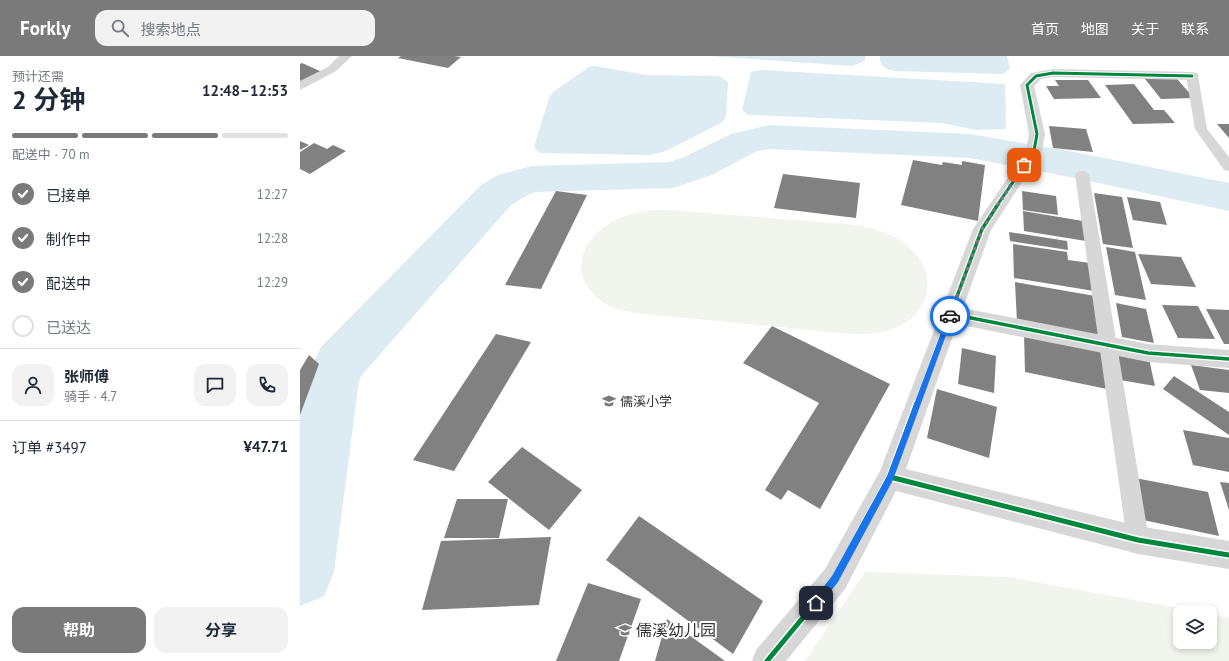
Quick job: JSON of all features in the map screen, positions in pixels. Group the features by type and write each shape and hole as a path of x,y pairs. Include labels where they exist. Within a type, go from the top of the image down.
{"street":[{"path":"767,661 835,579 890,478 982,229 1029,158 1037,134 1027,85 1036,76 1054,73 1192,76"},
{"path":"951,314 1148,353 1229,359"},
{"path":"890,478 1138,540 1229,555"}],"lane":[{"path":"300,86 332,69 346,56"},
{"path":"1192,76 1201,129 1229,166"},
{"path":"1082,175 1138,540"}],"shaded area":[{"path":"709,56 865,56 865,61 852,66"},
{"path":"880,56 1007,56 1010,69 1002,74 892,71 883,66 880,62"},
{"path":"595,66 646,75 719,76 728,82 726,117 721,123 666,151 650,155 540,153 534,147 549,98 553,92 589,67"},
{"path":"762,70 1005,84 1006,129 976,130 942,123 749,115 742,110 751,72"},
{"path":"651,210 668,210 857,225 876,229 899,240 916,255 924,266 927,279 927,291 923,303 916,313 906,322 887,331 867,334 852,334 634,313 620,310 600,300 591,292 585,283 581,264 583,254 594,236 608,224 626,216"},
{"path":"865,572 1008,577 1173,607 1173,649 1217,649 1217,615 1229,618 1229,661 805,661"}],"building":[{"path":"401,56 461,57 448,68 398,58"},
{"path":"302,63 322,72 300,83 300,64"},
{"path":"1145,79 1177,79 1194,98 1161,99"},
{"path":"1055,80 1088,80 1101,98 1054,99 1046,86 1059,86"},
{"path":"1134,84 1154,110 1164,110 1175,123 1133,124 1105,85"},
{"path":"1217,124 1229,124 1229,138"},
{"path":"1049,126 1086,129 1093,152 1053,148"},
{"path":"300,141 309,145 300,150"},
{"path":"314,143 327,149 333,145 346,151 310,174 300,169 300,152"},
{"path":"913,160 942,165 943,162 962,165 962,161 985,165 978,221 901,205"},
{"path":"783,174 860,183 856,218 774,208"},
{"path":"556,191 587,195 541,289 505,285"},
{"path":"1022,191 1056,196 1058,215 1023,210"},
{"path":"1094,193 1122,197 1133,248 1103,244"},
{"path":"1127,197 1160,202 1167,225 1133,220"},
{"path":"1023,211 1083,221 1086,241 1024,231"},
{"path":"1009,232 1067,241 1068,250 1010,241"},
{"path":"1013,244 1067,252 1068,260 1090,263 1094,291 1014,278"},
{"path":"1106,247 1135,252 1146,300 1115,295"},
{"path":"1138,254 1181,257 1196,287 1151,284"},
{"path":"1015,282 1095,296 1101,339 1017,323"},
{"path":"1116,303 1146,309 1154,343 1122,337"},
{"path":"1162,305 1198,306 1215,339 1178,338"},
{"path":"1206,309 1229,310 1229,344 1224,344"},
{"path":"772,326 890,384 820,509 788,490 781,500 765,490 819,403 743,363"},
{"path":"496,334 531,342 454,471 413,460"},
{"path":"1024,334 1102,349 1107,389 1025,372"},
{"path":"962,348 996,356 994,393 958,384"},
{"path":"1114,354 1149,359 1155,386 1120,380"},
{"path":"309,355 319,364 300,415 300,370"},
{"path":"1191,365 1229,370 1229,393 1200,390"},
{"path":"1174,376 1229,412 1229,435 1163,389"},
{"path":"937,389 997,407 989,458 927,438"},
{"path":"1183,430 1229,438 1229,472 1193,465"},
{"path":"522,447 582,490 549,530 488,482"},
{"path":"1135,478 1208,492 1219,536 1143,520"},
{"path":"1220,482 1229,483 1229,510"},
{"path":"457,499 508,499 499,538 444,538"},
{"path":"639,516 763,601 733,654 606,560"},
{"path":"551,537 539,605 422,610 441,541"},
{"path":"588,583 641,599 619,661 556,661"},
{"path":"667,619 725,661 655,661"}],"waterway":[{"path":"300,572 332,381 340,363 496,195 513,185 532,179 673,175 698,166 745,142 769,137 970,146 1075,165 1229,197"}],"cycle path":[{"path":"767,661 835,579 890,477 982,229 1034,151 1037,134 1027,85 1036,76 1053,73 1192,76"},
{"path":"951,314 1148,353 1229,359"},
{"path":"890,477 1138,540 1229,555"}],"way so far":[{"path":"950,316 982,229 1024,165"}],"place":[{"name":"儒溪小学","path":"609,401"},
{"name":"儒溪幼儿园","path":"625,630"}],"route":[{"path":"816,603 835,579 890,478 950,316"}]}
